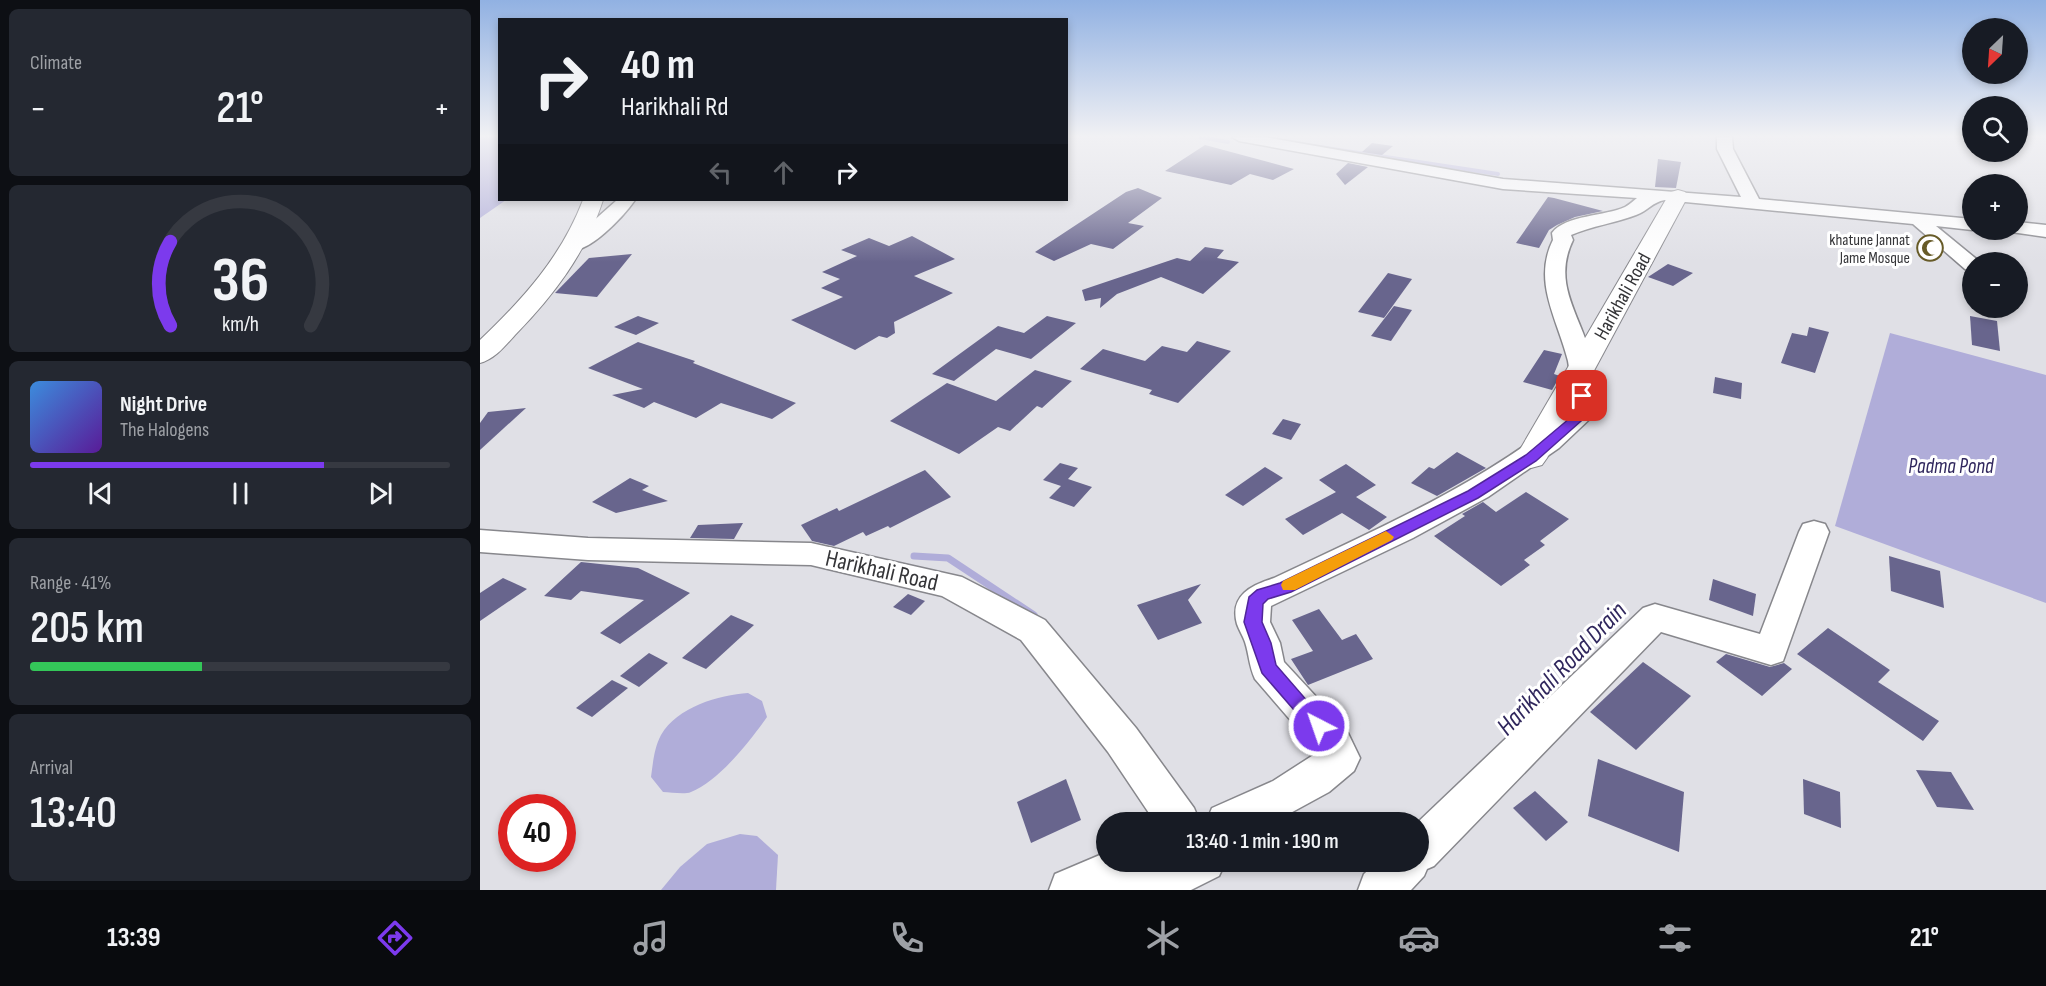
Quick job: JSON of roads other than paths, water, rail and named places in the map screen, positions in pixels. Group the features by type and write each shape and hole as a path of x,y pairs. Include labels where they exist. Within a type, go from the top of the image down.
{"main road":[{"name":"Harikhali Road","path":"1531,458 1671,195"},
{"path":"480,356 519,317 567,260 586,223 593,201"}],"street":[{"path":"1472,179 1503,184 1671,195 1962,223"},
{"path":"1740,179 1753,204"},
{"path":"1250,812 1289,795 1324,773 1340,758 1332,741 1268,668 1263,643 1253,622 1255,602 1263,594 1285,587 1473,494 1531,458 1582,414 1580,362 1556,294 1556,254 1563,240 1561,233 1587,222 1632,211 1649,197 1671,195"},
{"path":"575,246 594,232 625,201"},
{"path":"1918,219 1962,257"},
{"path":"2028,229 2046,231"},
{"path":"1429,841 1655,618 1771,651 1814,532"},
{"name":"Harikhali Road","path":"480,541 588,549 811,554 951,586 1033,630 1122,740 1172,812"},
{"path":"1071,890 1112,872"},
{"path":"1142,890 1180,872"},
{"path":"1380,890 1398,872"}],"water":[{"path":"480,179 498,179 498,201 505,201 480,218"},
{"name":"Padma Pond","path":"1890,333 2046,375 2046,603 1835,526"},
{"path":"748,693 762,701 767,717 743,748 723,770 702,787 688,793 663,792 651,777 657,745 668,725 700,704 724,696"},
{"path":"740,834 757,836 778,855 776,890 661,890 680,867 707,844"}],"waterway":[{"path":"914,556 948,558 1034,615"}],"place":[{"name":"khatune Jannat Jame Mosque","path":"1930,248"}],"water label":[{"name":"Harikhali Road Drain","path":"1561,668"}]}
